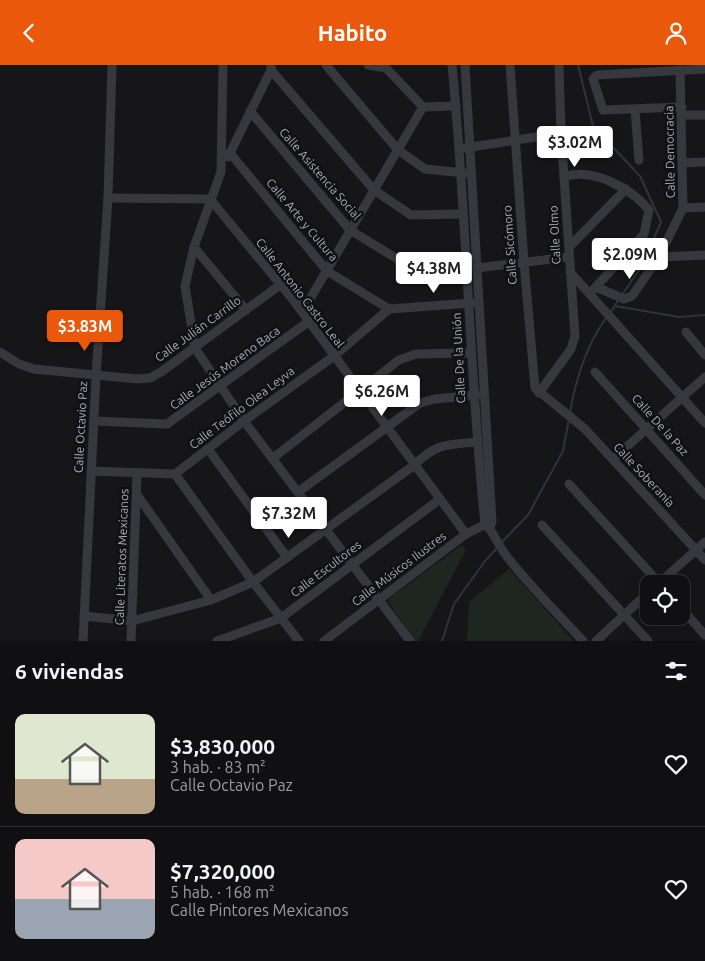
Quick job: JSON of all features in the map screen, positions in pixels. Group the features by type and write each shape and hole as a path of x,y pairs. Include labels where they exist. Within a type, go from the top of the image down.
{"street":[{"name":"Calle Octavio Paz","path":"83,641 96,376 108,198 112,65"},
{"path":"221,172 223,65"},
{"path":"326,65 398,149 426,169 462,171 471,175"},
{"path":"368,65 386,69 423,107 456,106"},
{"name":"Calle De la Unión","path":"452,65 462,171 464,260 476,442 489,524 494,541 508,559 583,641"},
{"name":"Calle De la Unión","path":"465,65 485,394 489,524"},
{"name":"Calle Sicómoro","path":"510,65 533,377 539,393"},
{"name":"Calle Olmo","path":"539,393 574,341 558,65"},
{"path":"410,641 244,421 194,349 185,286 194,247 210,199 271,67 374,190 411,215 462,214"},
{"path":"705,69 598,75 593,80 600,107 605,110 682,111 705,115"},
{"name":"Calle Democracia","path":"593,290 620,298 631,298 659,257 683,208 680,70"},
{"path":"298,307 310,299 423,107"},
{"path":"635,110 640,160"},
{"name":"Calle Asistencia Social","path":"250,111 350,230 399,260 416,263 464,260"},
{"path":"460,150 469,146 561,133"},
{"name":"Calle Arte y Cultura","path":"230,153 327,271 389,309"},
{"path":"683,163 705,162"},
{"path":"564,177 582,173 626,189 649,210 646,231 593,290"},
{"path":"569,247 626,189"},
{"path":"108,198 210,199"},
{"name":"Calle Antonio Castro Leal","path":"210,199 298,307 413,465 466,534"},
{"path":"683,208 705,207"},
{"path":"194,247 246,310"},
{"path":"659,257 705,255"},
{"path":"477,268 569,257"},
{"path":"570,273 593,290 602,307 617,325 705,423"},
{"name":"Calle Julián Carrillo","path":"0,352 18,364 34,369 96,376 150,378 194,349 280,285"},
{"path":"389,309 479,303"},
{"name":"Calle Teófilo Olea Leyva","path":"175,474 334,356 389,309"},
{"name":"Calle Jesús Moreno Baca","path":"94,421 167,424 308,322"},
{"path":"686,332 705,355"},
{"path":"273,458 399,359 408,355 471,353"},
{"name":"Calle De la Paz","path":"595,372 705,495"},
{"path":"612,459 705,377"},
{"name":"Calle Soberanía","path":"539,393 585,429 705,560"},
{"path":"298,492 420,403 435,399 485,394"},
{"path":"84,615 132,621 211,599 252,582 413,465 427,452 438,446 476,442"},
{"path":"208,449 286,556"},
{"path":"91,471 175,474 252,582 298,641"},
{"name":"Calle Literatos Mexicanos","path":"131,641 138,474"},
{"path":"570,484 652,575"},
{"path":"138,496 211,599"},
{"name":"Calle Escultores","path":"217,641 281,618 440,499"},
{"name":"Calle Músicos Ilustres","path":"324,641 466,534 489,524"},
{"path":"542,525 648,641"},
{"path":"668,575 705,542"},
{"path":"596,641 640,601"},
{"path":"690,618 705,635"}],"shaded area":[{"path":"462,545 466,550 418,641 415,641 387,600"},
{"path":"509,569 574,641 467,641 469,602"}],"waterway":[{"path":"578,65 593,126 640,176 661,222 643,264 622,295"},
{"path":"611,312 619,299"},
{"path":"615,306 679,317 705,315"},
{"path":"570,412 575,387 587,351 606,318"},
{"path":"502,542 528,515 563,451 569,419"},
{"path":"442,641 454,604 485,561 497,548"}]}
